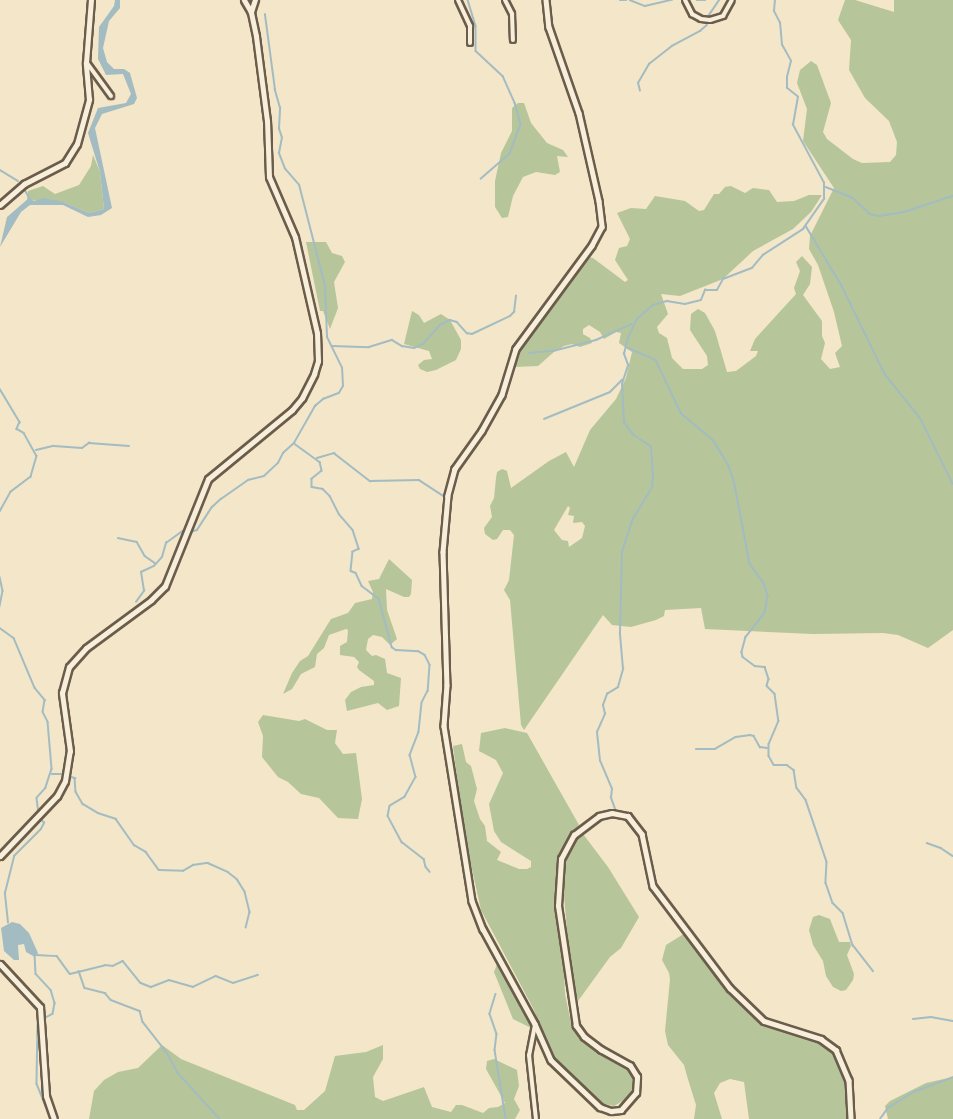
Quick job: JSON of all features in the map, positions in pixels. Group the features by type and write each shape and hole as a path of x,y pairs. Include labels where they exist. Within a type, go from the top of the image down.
{"main road":[{"path":"0,856 57,796 65,781 70,751 62,693 69,667 86,648 151,600 165,586 208,479 292,410 302,398 318,361 317,333 296,237 268,177 267,121 251,12 244,0"},
{"path":"0,964 40,1007 46,1096 54,1119"}],"street":[{"path":"0,205 24,184 60,166 71,156 77,144 89,100 86,63 91,0"},
{"path":"251,12 255,0"},
{"path":"458,0 470,26 470,43"},
{"path":"505,0 512,14 513,40"},
{"path":"546,0 549,27 579,113 599,201 602,227 592,246 521,342 493,412 455,470 448,496 443,552 447,685 444,726 469,883 483,929 535,1024 551,1060 600,1107 617,1111 634,1097 638,1083 634,1070 601,1050 584,1037 576,1026 558,906 561,859 574,835 599,816 612,813 628,816 642,834 653,886 730,988 764,1021 821,1039 837,1050 845,1068 850,1089 850,1119"},
{"path":"685,0 692,14 701,19 710,20 723,16 732,0"},
{"path":"86,63 111,96"},
{"path":"535,1024 529,1055 536,1119"}],"green space":[{"path":"845,0 855,0 894,12 894,0 953,0 953,630 928,648 898,635 883,633 813,634 705,629 701,608 665,610 664,616 656,620 631,627 612,625 603,615 524,730 521,725 510,600 504,590 509,580 514,535 510,530 503,530 497,539 493,540 485,534 484,528 492,517 490,506 494,498 497,472 502,469 507,471 511,488 566,452 574,467 590,430 616,399 626,378 632,352 619,343 621,333 616,332 604,339 600,332 589,325 583,329 583,334 590,338 592,343 580,347 572,344 564,346 538,366 514,367 523,339 588,257 593,258 625,282 628,280 615,260 619,248 627,246 630,239 617,213 631,208 646,209 655,196 685,201 699,211 704,210 714,194 719,194 725,187 731,186 745,193 753,188 769,190 777,202 794,201 809,195 822,195 811,212 793,229 753,251 723,279 680,296 661,294 668,314 657,327 659,333 667,338 672,358 683,369 702,369 708,365 707,356 690,330 691,314 698,309 705,313 715,331 727,372 736,371 756,356 758,351 750,351 755,339 796,294 794,288 800,271 796,262 802,256 812,267 810,284 803,295 822,321 822,336 825,343 821,359 830,369 840,367 835,353 842,346 834,312 818,265 809,249 810,236 834,188 803,141 807,109 797,83 800,70 811,61 817,65 831,103 823,132 827,139 853,159 862,163 890,162 896,155 897,142 889,121 865,98 849,70 851,40 838,20","holes":["568,506 570,508 568,515 574,516 573,523 582,522 585,526 582,538 569,547 568,541 562,540 554,530"]},
{"path":"518,103 524,103 531,123 547,143 563,150 568,157 557,156 560,172 555,175 536,172 523,177 513,196 508,217 502,218 495,207 495,181 501,153 512,131 512,108"},
{"path":"93,155 100,172 104,209 89,213 64,202 27,200 28,191 43,186 55,194 79,185 91,166"},
{"path":"306,242 326,242 332,253 342,256 345,262 334,282 338,308 330,329 323,311 320,311"},
{"path":"412,311 419,315 424,323 441,314 450,320 461,340 461,349 456,360 436,370 427,372 420,369 418,365 424,360 432,359 429,351 404,344"},
{"path":"389,559 412,580 411,594 409,597 404,597 386,589 387,610 397,639 390,645 382,637 373,635 368,639 366,650 372,656 376,655 385,659 387,673 401,678 399,706 387,710 378,703 347,711 345,700 351,692 361,687 374,685 374,681 359,670 357,667 359,662 354,657 340,655 340,646 347,642 348,630 346,629 329,635 324,648 317,654 315,667 301,674 292,689 283,694 292,673 300,661 308,656 331,619 348,613 355,603 372,599 373,592 368,581 379,579"},
{"path":"263,715 299,721 305,719 327,730 337,730 335,743 343,754 356,753 362,799 358,819 338,818 319,798 301,794 288,782 278,777 262,757 263,736 258,722"},
{"path":"505,728 527,733 579,825 564,846 559,867 565,994 570,1018 578,1031 635,1071 635,1088 631,1096 614,1106 601,1103 552,1055 533,1008 481,910 464,833 453,746 462,744 466,762 471,766 477,789 474,801 485,826 487,841 501,852 497,860 519,869 527,869 531,867 531,861 501,842 494,831 489,804 503,773 496,760 479,751 481,733"},
{"path":"580,830 608,867 639,917 621,948 610,957 578,1001 571,977 562,872 567,849"},
{"path":"819,915 830,919 839,942 850,942 851,946 847,955 854,974 846,990 841,991 833,987 826,976 823,961 813,945 809,930 813,917"},
{"path":"690,930 730,985 765,1020 824,1040 834,1048 848,1076 849,1119 749,1119 744,1082 730,1079 720,1083 714,1093 722,1119 694,1119 696,1105 684,1065 668,1045 665,1031 670,979 662,960 666,945"},
{"path":"499,959 528,1010 535,1030 513,1019 494,972"},
{"path":"162,1045 181,1059 295,1105 297,1110 304,1110 325,1091 335,1056 366,1052 383,1045 383,1059 373,1077 375,1097 383,1101 424,1087 432,1107 451,1112 456,1105 462,1105 483,1113 489,1108 505,1103 486,1069 487,1061 494,1059 517,1070 519,1086 514,1099 520,1110 515,1119 89,1119 94,1091 104,1080 118,1072 138,1068"},
{"path":"953,1077 953,1119 888,1119 885,1106 890,1101 926,1083"}],"water":[{"path":"115,0 120,0 120,8 109,21 103,48 107,62 114,69 124,69 130,73 137,98 134,104 102,114 95,128 112,208 101,215 88,217 63,205 30,205 21,212 0,247 7,217 29,198 34,201 43,198 64,202 89,213 104,209 100,172 88,133 98,108 126,103 131,94 123,74 106,75 98,59 99,27 114,6"},
{"path":"12,922 20,924 29,933 38,953 35,957 26,952 24,944 18,945 19,960 14,960 4,951 1,928"}],"waterway":[{"path":"468,0 476,26 476,51 503,76 521,124 510,154 481,179"},
{"path":"620,0 626,0"},
{"path":"630,0 645,6 672,0"},
{"path":"697,0 705,0"},
{"path":"707,18 719,0"},
{"path":"615,809 611,798 612,789 600,761 597,732 605,714 603,705 607,694 618,687 623,669 620,633 622,552 633,519 652,487 653,476 651,447 633,435 624,422 622,384 628,365 624,354 628,338 637,319 653,305 667,301 685,304 701,300 705,290 717,290 723,279 752,268 763,255 803,229 824,199 824,183 793,125 798,97 787,88 791,61 782,45 780,23 774,11 775,0"},
{"path":"190,532 197,530 212,507 221,499 248,480 264,476 278,463 283,453 294,443 315,406 323,399 339,393 343,386 342,368 327,337 325,286 299,185 285,169 279,153 282,138 279,129 280,108 275,90 265,15"},
{"path":"640,91 638,83 649,64 672,46 700,31 707,25 706,22"},
{"path":"0,170 18,181"},
{"path":"826,187 853,198 870,214 879,216 904,212 953,196"},
{"path":"24,188 31,200"},
{"path":"806,226 842,286 885,374 921,419 953,484"},
{"path":"332,346 369,347 392,340 402,346 414,348 423,344 440,325 450,320 457,322 467,333 472,334 510,316 514,312 516,296"},
{"path":"529,353 553,351 596,340 632,324"},
{"path":"628,348 656,360 681,413 714,441 729,466 735,485 750,564 764,583 768,596 765,613 746,637 742,652 743,657 755,666 765,667 769,679 767,686 775,694 779,721 769,744 769,756 774,765 787,765 794,770 797,788 806,800 827,862 826,883 833,903 843,913 853,945 873,971"},
{"path":"544,419 610,392 622,380"},
{"path":"0,389 20,422 17,429 24,433 37,456 31,477 11,492 0,512"},
{"path":"36,450 54,446 82,448 89,443 129,446"},
{"path":"295,444 320,462 322,471 312,479 312,487 323,489 330,496 339,514 353,530 359,549 353,552 351,571 356,573 362,586 379,599 392,647 396,650 418,651 425,655 430,665 428,691 422,703 419,732 410,755 416,777 405,797 390,806 388,816 402,842 424,859 430,872"},
{"path":"317,458 334,453 370,481 419,480 444,496"},
{"path":"136,602 144,591 141,572 154,566 162,557 166,543 184,530"},
{"path":"118,538 137,542 145,556 155,563"},
{"path":"0,577 3,591 0,607"},
{"path":"0,628 14,638 35,688 45,700 43,712 48,722 52,769 46,788 37,798 39,814"},
{"path":"696,749 715,749 736,737 750,735 754,736 760,747 767,748"},
{"path":"52,774 75,778 76,792 83,804 98,813 116,819 134,845 146,852 159,870 183,871 193,865 208,863 237,879 245,892 250,912 246,928"},
{"path":"8,923 5,893 14,856 41,829 44,823 40,819"},
{"path":"927,843 953,856"},
{"path":"35,955 36,974 51,990 55,1003 53,1014 42,1020"},
{"path":"36,955 57,956 70,974 105,965 113,966 123,961 141,983 151,987 169,980 193,987 216,976 233,983 258,975"},
{"path":"79,971 85,988 105,993 111,1000 140,1011 143,1022 166,1051 178,1073 220,1119"},
{"path":"496,994 490,1014 497,1034 495,1050 506,1119"},
{"path":"913,1019 931,1017 953,1021"},
{"path":"38,1024 37,1084 46,1106"},
{"path":"880,1119 888,1108 914,1092 953,1077"}]}
